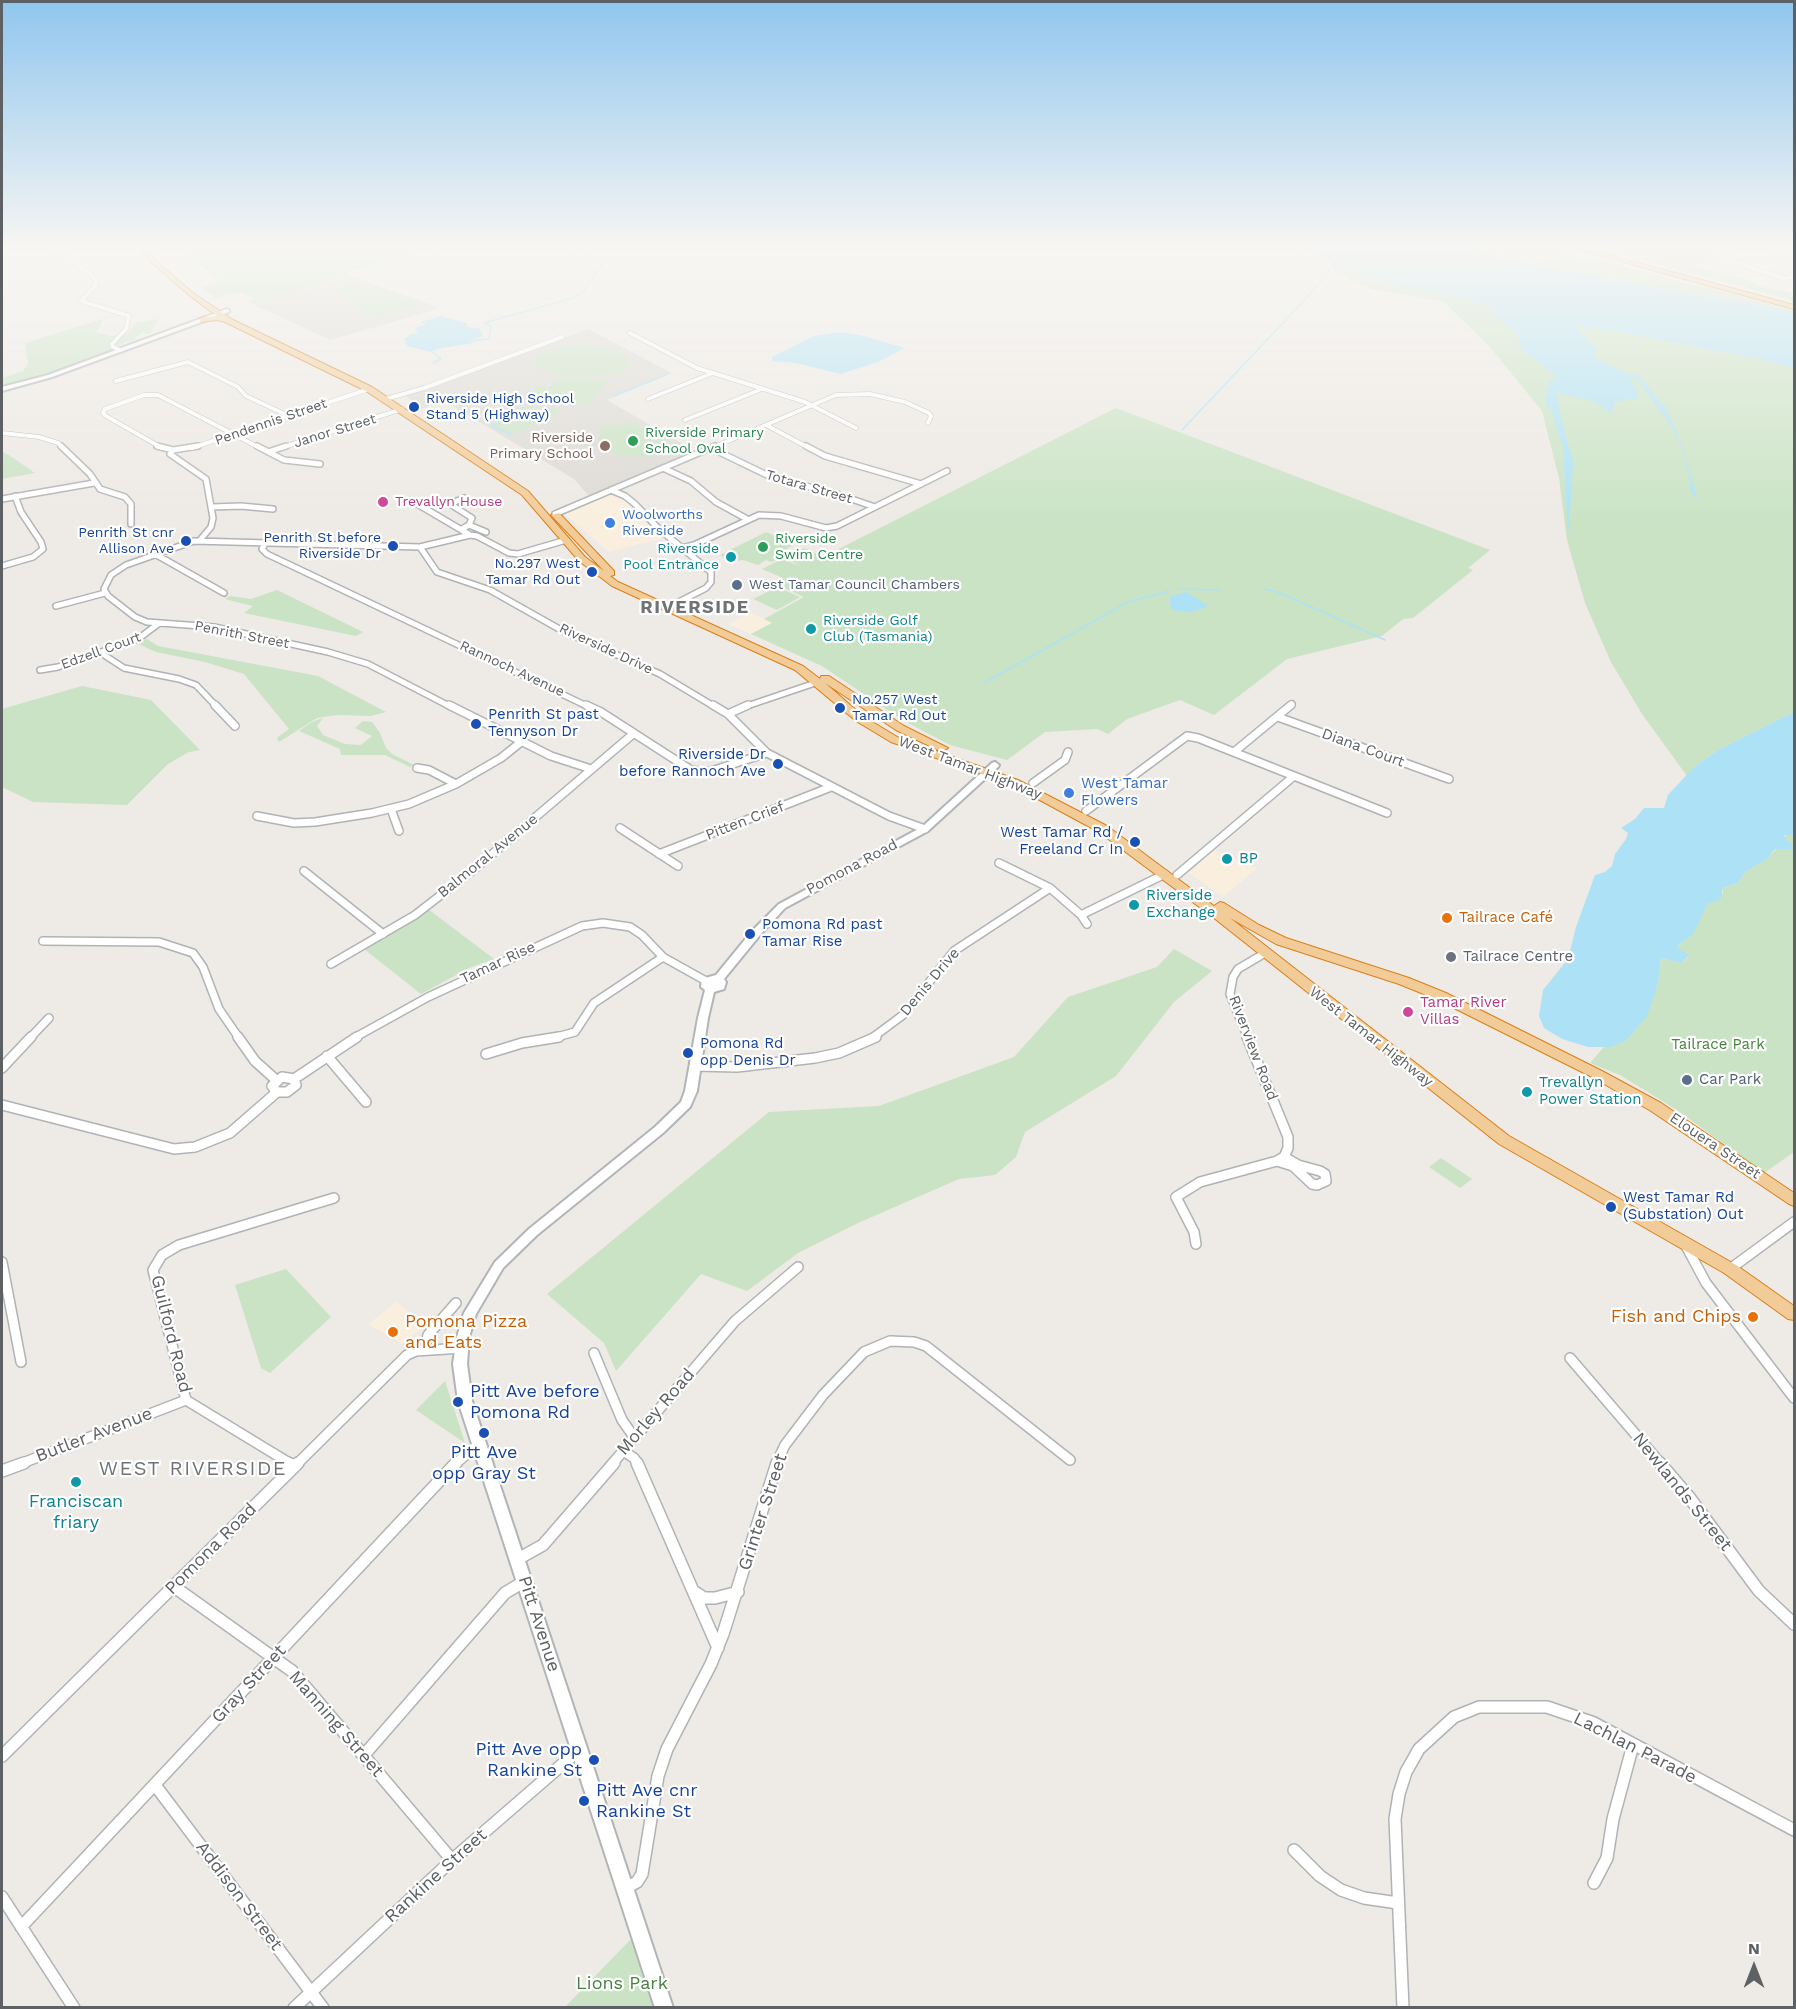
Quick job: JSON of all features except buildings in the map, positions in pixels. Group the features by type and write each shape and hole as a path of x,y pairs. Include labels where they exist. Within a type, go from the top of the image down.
{"highway":[{"name":"West Tamar Highway","path":"270,339 391,398 402,409 525,493 571,539 615,577 671,606 805,666 917,738 991,769 1078,814 1222,908 1276,939"},
{"name":"West Tamar Highway","path":"272,339 391,398 529,488 555,514 596,571 623,589 783,661 818,682 860,719 895,740 1033,783 1086,812 1171,874 1264,952 1504,1140 1730,1269 1794,1314"},
{"path":"1264,952 1276,939"},
{"name":"Elouera Street","path":"1276,939 1426,990 1597,1074 1683,1124 1794,1200"}],"street":[{"path":"117,339 112,344 120,350"},
{"path":"2,389 50,376 151,339"},
{"path":"391,398 560,339"},
{"path":"641,339 688,364 810,405 856,428"},
{"path":"116,381 188,362 238,387 246,396 289,416"},
{"path":"648,399 713,373"},
{"name":"Pendennis Street","path":"173,450 191,448 233,435 369,389"},
{"path":"685,420 762,389"},
{"path":"555,514 810,405 841,394 876,395 920,407 931,416 928,423"},
{"path":"200,540 212,523 212,507 206,479 170,454 173,450 158,447 103,413 105,409 144,395 158,395 289,462 320,464"},
{"name":"Janor Street","path":"268,452 402,409"},
{"path":"766,424 825,456 921,484"},
{"path":"2,433 53,440 90,474 100,489 125,497 130,504 130,524"},
{"name":"Totara Street","path":"711,448 771,477 875,507"},
{"path":"663,468 691,481 716,502 747,519"},
{"path":"682,548 694,545 759,515 771,514 832,528 947,471"},
{"path":"2,499 94,483"},
{"path":"611,490 625,496 635,504 658,528 709,570 711,579 701,591 671,606"},
{"path":"2,566 33,557 43,549 41,542 21,512 15,496"},
{"path":"462,529 469,525 472,518 450,504 464,498"},
{"path":"414,502 470,535"},
{"path":"212,507 241,506 273,509"},
{"path":"469,525 486,532"},
{"path":"56,606 105,593 106,582 115,572 154,554 200,540 420,547 470,535 477,536 514,554 571,539"},
{"name":"Rannoch Avenue","path":"266,543 262,549 267,554 601,712 685,767 695,771 715,771 767,753"},
{"name":"Riverside Drive","path":"420,547 437,572 490,590 561,630 660,674 728,714 767,753 889,816 925,829"},
{"path":"154,554 224,593"},
{"name":"Penrith Street","path":"105,593 135,617 158,624 214,627 353,659 421,690 551,756 591,769"},
{"name":"Edzell Court","path":"40,670 58,667 138,639 158,624"},
{"path":"100,653 124,668 179,679 195,686 228,722 235,726"},
{"path":"728,714 759,700 818,682"},
{"path":"1234,752 1292,704"},
{"name":"Diana Court","path":"1278,717 1449,779"},
{"name":"Balmoral Avenue","path":"331,964 415,915 477,867 633,734"},
{"path":"1086,812 1183,737 1193,736 1387,813"},
{"path":"256,816 294,823 315,822 391,809 431,796 456,784 501,758 521,742"},
{"path":"1033,783 1065,760 1068,752"},
{"path":"417,768 429,770 456,784"},
{"name":"Pomona Road","path":"708,985 720,987 722,982 718,979 782,906 925,829 991,769"},
{"path":"1081,915 1171,874 1294,776"},
{"name":"Pitten Crief","path":"659,854 831,787"},
{"path":"391,809 399,831"},
{"path":"620,828 678,866"},
{"path":"999,863 1050,888 1081,915 1087,924"},
{"path":"304,871 382,934"},
{"name":"Denis Drive","path":"696,1066 737,1066 815,1058 839,1053 878,1036 903,1015 954,951 1050,888"},
{"name":"Tamar Rise","path":"277,1092 291,1090 296,1085 294,1078 428,997 582,926 603,923 630,927 642,935 663,957 708,985"},
{"path":"43,941 159,942 193,953 203,966 219,1009 255,1061 276,1080"},
{"name":"Riverview Road","path":"1264,952 1238,969 1233,977 1230,994 1288,1137 1289,1144 1281,1159"},
{"path":"486,1054 522,1043 556,1038 574,1032 594,1003 663,957"},
{"path":"696,1066 708,985"},
{"path":"2,1068 49,1017"},
{"path":"327,1056 366,1102"},
{"name":"Pitt Avenue","path":"664,2007 479,1444 463,1392 460,1364 466,1324 490,1276 513,1248 681,1111 689,1099 696,1066"},
{"path":"2,1105 174,1149 214,1142 230,1134 277,1092 272,1086 276,1080 286,1077 294,1078"},
{"path":"1196,1244 1194,1233 1172,1199 1210,1179 1281,1159 1320,1171 1325,1174 1326,1181 1317,1185 1312,1184 1293,1166 1281,1159"},
{"name":"Guilford Road","path":"294,1466 186,1400 153,1270 162,1255 179,1245 334,1198"},
{"path":"1730,1269 1794,1222"},
{"path":"1684,1242 1699,1271 1732,1318 1794,1398"},
{"path":"1699,1271 1706,1264 1716,1261"},
{"path":"2,1262 5,1307 21,1362"},
{"name":"Morley Road","path":"518,1559 543,1545 735,1321 798,1267"},
{"path":"425,1350 428,1335 456,1303"},
{"name":"Grinter Street","path":"626,1888 637,1882 642,1874 658,1776 667,1749 718,1648 738,1592 775,1466 785,1445 823,1395 864,1352 878,1345 902,1341 926,1346 1070,1460"},
{"name":"Pomona Road","path":"2,1756 407,1355 425,1350 462,1348"},
{"path":"594,1353 622,1420 634,1437"},
{"name":"Newlands Street","path":"1570,1358 1689,1497 1759,1591 1794,1624"},
{"name":"Butler Avenue","path":"2,1471 186,1400"},
{"name":"Gray Street","path":"21,1927 464,1454 479,1444"},
{"path":"622,1451 634,1458 639,1465 718,1648"},
{"path":"364,1755 505,1593 525,1581"},
{"name":"Manning Street","path":"173,1586 292,1671 452,1860"},
{"path":"692,1590 704,1598 715,1598 738,1592"},
{"name":"Lachlan Parade","path":"1403,2007 1395,1819 1403,1783 1419,1749 1454,1717 1479,1707 1547,1707 1594,1723 1794,1830"},
{"path":"1594,1883 1607,1858 1613,1819 1633,1745"},
{"name":"Rankine Street","path":"294,2007 452,1860 580,1748"},
{"name":"Addison Street","path":"155,1785 323,2007"},
{"path":"1294,1850 1320,1876 1341,1890 1364,1898 1398,1903"},
{"path":"2,1898 74,2007"}],"shaded area":[{"path":"562,339 607,339 672,373 607,400 695,451 589,496 574,479 443,400 422,409 406,396"},
{"name":"Woolworths Riverside","path":"608,495 615,495 622,499 663,538 609,552 565,514"},
{"path":"750,613 773,622 751,634 728,624"},
{"path":"1214,850 1257,868 1223,897 1189,873"},
{"path":"397,1302 424,1326 402,1344 368,1324"}],"green space":[{"path":"39,339 135,339 106,353 41,377 2,388 2,378 23,371 28,364 25,343"},
{"path":"1482,339 1695,339 1794,362 1794,712 1718,750 1695,766 1687,776 1642,714 1611,662 1585,603 1567,540 1559,478 1542,411"},
{"path":"587,345 620,351 628,358 630,366 615,374 582,377 554,374 540,369 534,363 537,356 544,352 564,346"},
{"path":"559,377 607,380 589,405 525,401 537,386 550,387"},
{"path":"522,407 560,409 551,419 509,435 490,426"},
{"path":"1116,408 1490,550 1468,568 1473,570 1413,618 1403,619 1382,636 1287,659 1214,715 1180,700 1127,719 1108,734 1097,729 1045,732 1007,760 950,745 901,719 822,666 751,634 772,623 764,619 804,597 773,583 783,578 762,569 782,559 803,567 784,558 804,548 823,557"},
{"name":"Riverside Primary School Oval","path":"615,423 618,427 624,423 651,429 666,439 666,451 658,456 643,457 617,454 607,450 598,440 599,435 605,429 597,428"},
{"path":"2,452 9,455 35,473 2,479"},
{"name":"Riverside Swim Centre","path":"766,532 793,545 772,558 776,560 771,562 766,560 758,565 743,560 735,561 720,555"},
{"path":"777,587 800,597 777,610 753,599"},
{"path":"277,590 363,632 356,636 244,613 253,606 225,599 230,596 251,599"},
{"path":"147,639 158,646 318,676 386,712 371,716 337,715 317,718 279,742 277,738 289,729 244,674 205,662 156,652 136,643"},
{"path":"82,686 151,700 200,750 189,752 168,764 127,805 33,802 2,787 2,709"},
{"path":"323,718 317,726 323,735 345,744 361,745 372,736 355,728 363,721 372,722 380,733 386,748 392,754 414,765 410,767 385,755 341,755 340,749 299,731"},
{"name":"Tailrace Park","path":"1786,834 1794,835 1794,1152 1764,1173 1677,1110 1620,1075 1590,1063 1604,1047 1627,1040 1646,1016 1658,983 1661,958 1682,963 1689,956 1678,948 1679,944 1689,938 1708,903 1723,893 1722,888 1738,883 1745,872 1767,859 1776,849 1793,850 1785,838"},
{"path":"428,909 494,959 469,968 421,994 364,949"},
{"path":"1174,949 1212,971 1174,1002 1116,1076 1025,1132 1016,1157 995,1175 959,1179 858,1223 798,1253 747,1291 701,1274 616,1371 604,1343 547,1294 769,1112 879,1106 1014,1057 1068,997 1157,967"},
{"path":"1441,1158 1472,1179 1460,1188 1429,1167"},
{"path":"286,1269 331,1317 270,1373 261,1368 235,1285"},
{"path":"445,1381 465,1443 416,1410"},
{"name":"Lions Park","path":"633,1937 657,2007 565,2007"}],"water":[{"path":"475,339 469,341 474,343 431,352 406,346 407,344 403,343 407,342 403,340"},
{"path":"808,339 873,339 905,348 880,361 841,374 796,363 772,361 772,357"},
{"path":"1518,339 1587,339 1588,344 1597,347 1594,357 1625,373 1638,375 1666,409 1679,437 1696,499 1689,487 1691,482 1679,440 1665,417 1636,379 1630,378 1639,395 1638,398 1615,402 1612,413 1595,402 1557,392 1560,415 1574,465 1571,477 1568,534 1563,447 1552,413 1545,401 1549,381 1558,378 1522,349"},
{"path":"1654,339 1794,339 1794,368 1760,359"},
{"path":"1187,592 1207,607 1191,612 1172,610 1169,602 1171,596"},
{"path":"1794,712 1794,835 1784,835 1787,841 1792,843 1793,850 1775,849 1767,859 1745,872 1738,883 1722,888 1722,896 1718,901 1708,903 1694,932 1679,944 1678,948 1689,955 1682,963 1661,958 1658,983 1647,1016 1627,1040 1611,1047 1588,1047 1562,1039 1544,1028 1539,1016 1543,990 1568,959 1576,927 1595,875 1605,872 1612,866 1615,854 1626,839 1628,833 1621,828 1635,819 1644,808 1664,808 1668,795 1695,766 1718,750"}],"waterway":[{"path":"469,341 489,339"},
{"path":"1182,430 1268,339"},
{"path":"432,352 441,359 433,363"},
{"path":"614,396 668,374"},
{"path":"512,435 491,426 515,417"},
{"path":"1179,589 1220,590"},
{"path":"1264,589 1278,592 1385,640"},
{"path":"984,683 1128,602 1169,591"}],"place":[{"name":"Riverside High School Stand 5 (Highway)","path":"414,407"},
{"name":"Riverside Primary School Oval","path":"633,441"},
{"name":"Riverside Primary School","path":"605,446"},
{"name":"Trevallyn House","path":"383,502"},
{"name":"Woolworths Riverside","path":"610,523"},
{"name":"Penrith St cnr Allison Ave","path":"186,541"},
{"name":"Penrith St before Riverside Dr","path":"393,546"},
{"name":"Riverside Swim Centre","path":"763,547"},
{"name":"Riverside Pool Entrance","path":"731,557"},
{"name":"No.297 West Tamar Rd Out","path":"592,572"},
{"name":"West Tamar Council Chambers","path":"737,585"},
{"name":"Riverside Golf Club (Tasmania)","path":"811,629"},
{"name":"No.257 West Tamar Rd Out","path":"840,708"},
{"name":"Penrith St past Tennyson Dr","path":"476,724"},
{"name":"Riverside Dr before Rannoch Ave","path":"778,764"},
{"name":"West Tamar Flowers","path":"1069,793"},
{"name":"West Tamar Rd / Freeland Cr In","path":"1135,842"},
{"name":"BP","path":"1227,859"},
{"name":"Riverside Exchange","path":"1134,905"},
{"name":"Tailrace Café","path":"1447,918"},
{"name":"Pomona Rd past Tamar Rise","path":"750,934"},
{"name":"Tailrace Centre","path":"1451,957"},
{"name":"Tamar River Villas","path":"1408,1012"},
{"name":"Pomona Rd opp Denis Dr","path":"688,1053"},
{"name":"Car Park","path":"1687,1080"},
{"name":"Trevallyn Power Station","path":"1527,1092"},
{"name":"West Tamar Rd (Substation) Out","path":"1611,1207"},
{"name":"Fish and Chips","path":"1753,1317"},
{"name":"Pomona Pizza and Eats","path":"393,1332"},
{"name":"Pitt Ave before Pomona Rd","path":"458,1402"},
{"name":"Pitt Ave opp Gray St","path":"484,1433"},
{"name":"Franciscan friary","path":"76,1482"},
{"name":"Pitt Ave opp Rankine St","path":"594,1760"},
{"name":"Pitt Ave cnr Rankine St","path":"584,1801"}],"district":[{"name":"RIVERSIDE","path":"695,608"},
{"name":"WEST RIVERSIDE","path":"193,1469"}]}
